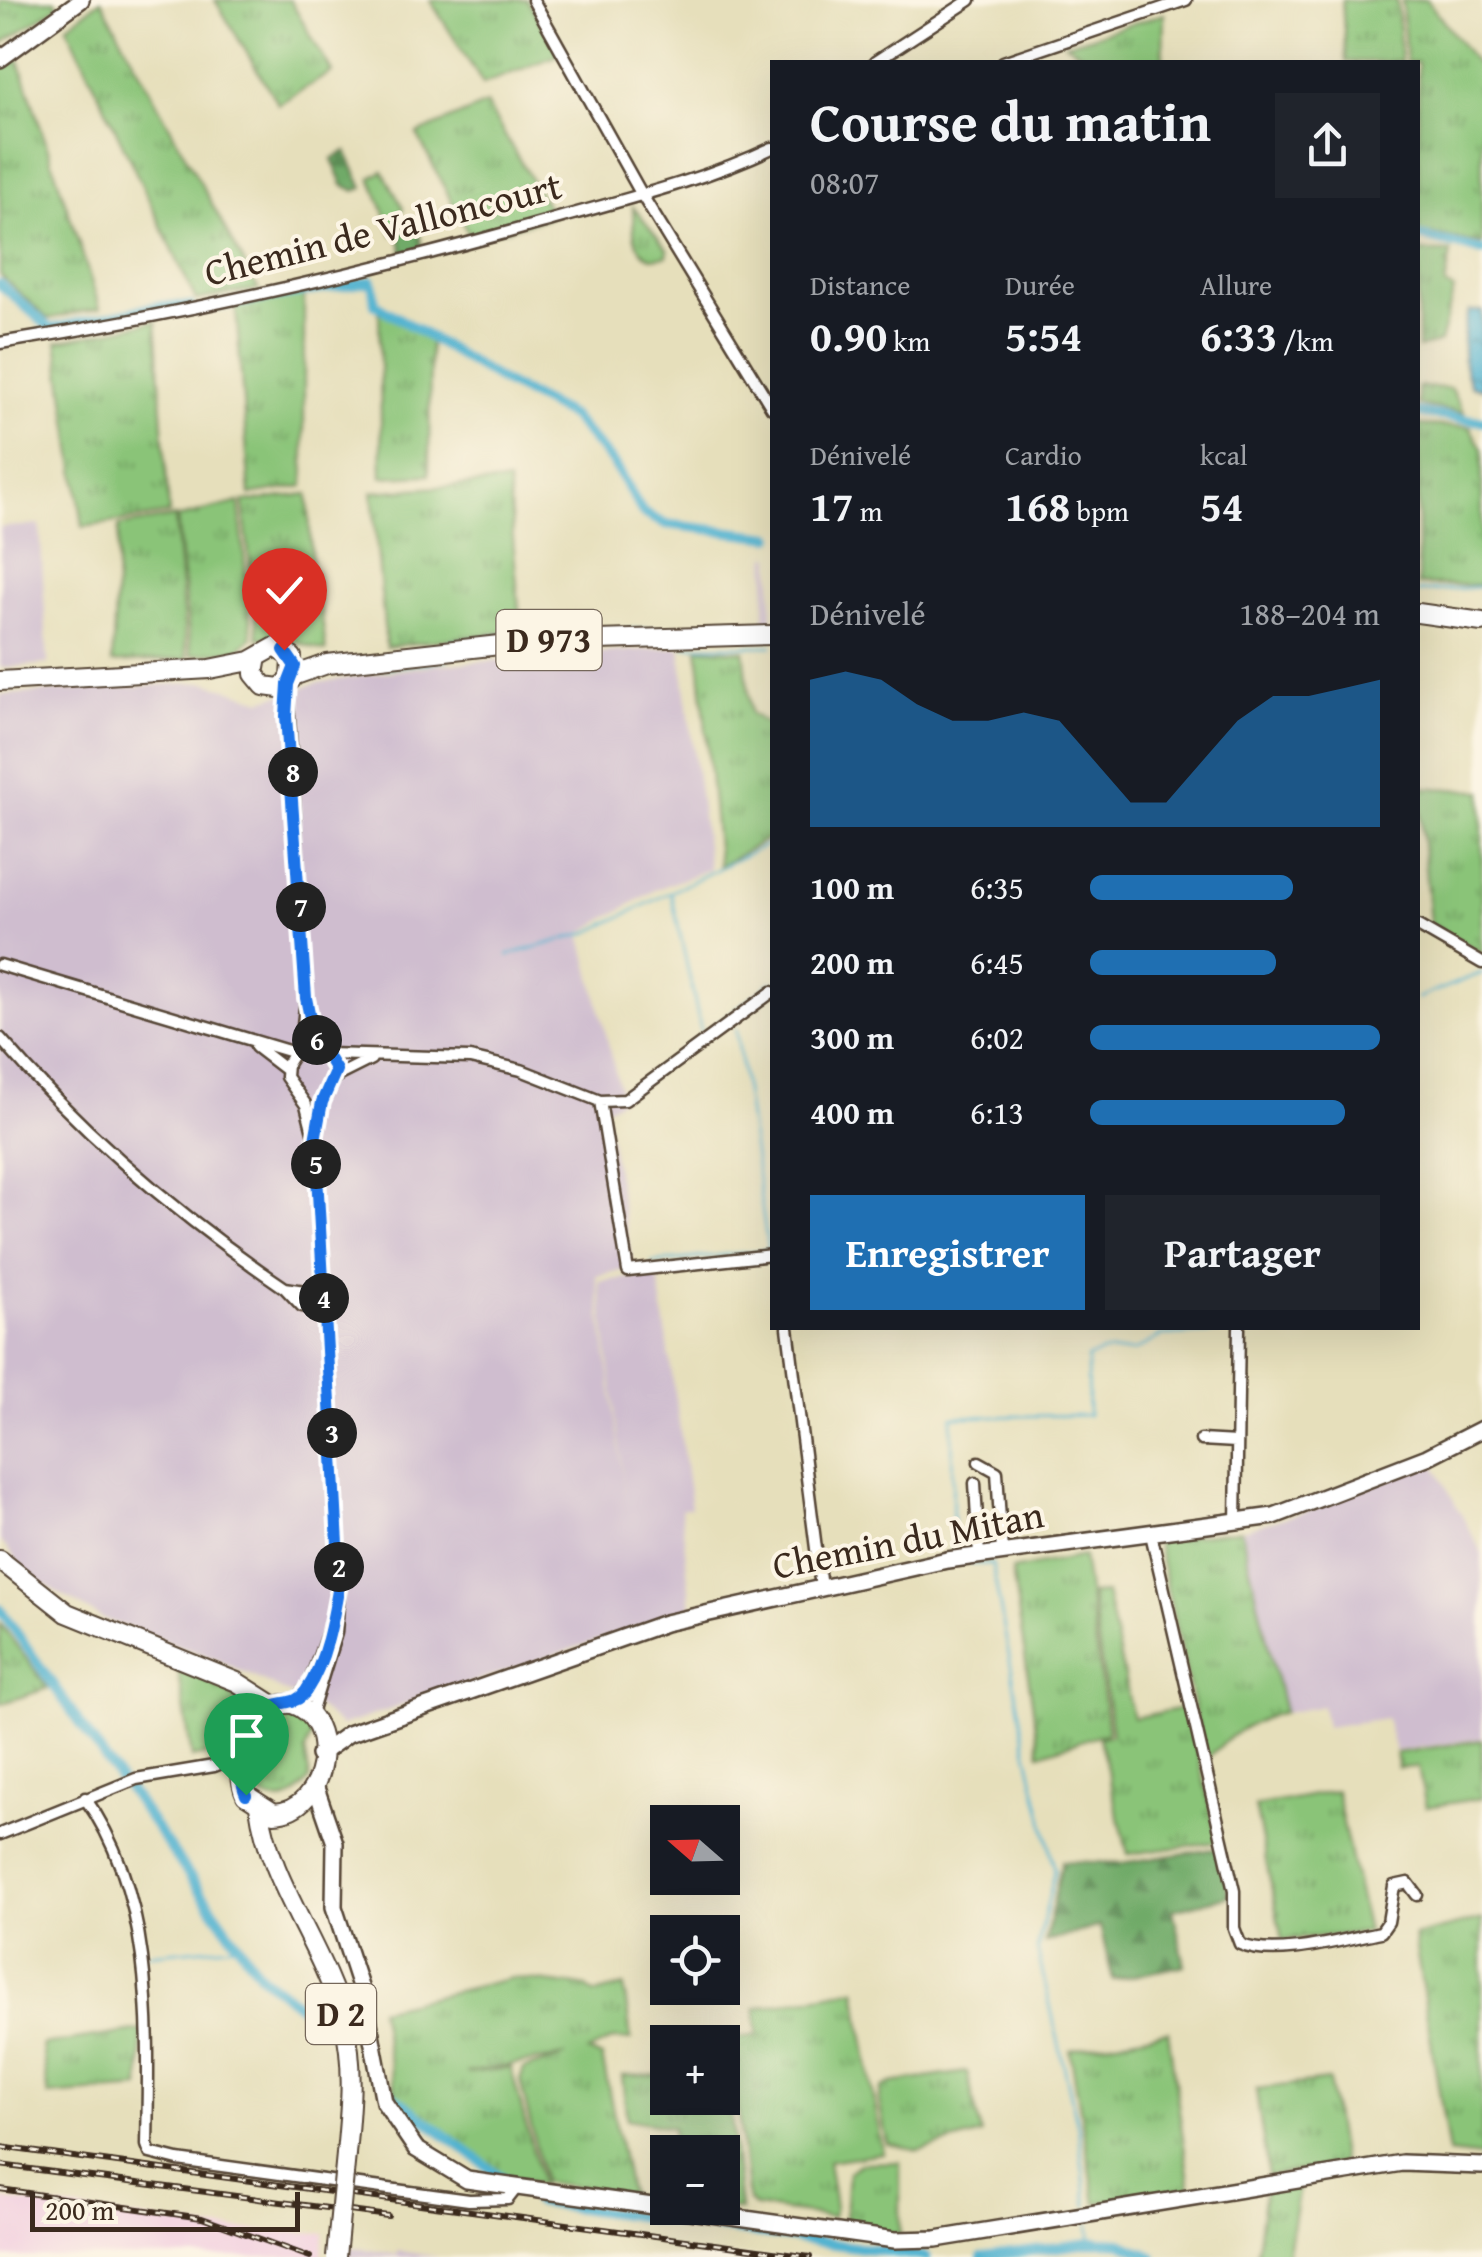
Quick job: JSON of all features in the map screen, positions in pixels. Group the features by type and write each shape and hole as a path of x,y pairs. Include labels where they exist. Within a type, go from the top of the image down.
{"main road":[{"path":"1420,612 1477,618"},
{"name":"D 973","path":"0,681 210,670 280,677 327,664 527,642 770,635"},
{"path":"274,647 280,677 257,656 274,647"},
{"name":"D 973","path":"210,670 257,656"},
{"path":"0,1560 67,1612 226,1678 283,1704 315,1720 320,1755 316,1788 288,1811 259,1806 246,1795 241,1778 255,1719 283,1704"},
{"path":"226,1678 244,1697 255,1719"},
{"name":"D 2","path":"259,1806 264,1841 345,2027 350,2071 336,2257"},
{"name":"D 2","path":"286,1885 272,1841 272,1824 288,1811"}],"street":[{"path":"0,59 81,0"},
{"path":"532,0 642,195 770,405"},
{"path":"878,60 970,0"},
{"path":"1009,60 1186,0"},
{"name":"Chemin de Valloncourt","path":"0,343 106,326 399,263 642,195 770,149"},
{"path":"280,677 306,998 335,1077"},
{"path":"280,677 286,716"},
{"path":"1420,927 1482,963"},
{"path":"0,966 251,1044 296,1052 470,1058 521,1070 600,1101 625,1100 770,993"},
{"path":"306,998 296,1052 286,1070 288,1084 299,1095 315,1140"},
{"path":"0,1038 78,1124 140,1181 204,1233 286,1288 302,1306 325,1311"},
{"path":"251,1044 286,1070"},
{"path":"348,1734 315,1720 336,1633 340,1579 315,1140 325,1093 335,1077 376,1057"},
{"path":"299,1095 312,1098 325,1093"},
{"path":"600,1101 628,1271 770,1256"},
{"path":"286,1288 324,1294"},
{"path":"788,1330 820,1588"},
{"path":"1236,1524 1234,1355 1239,1330"},
{"name":"Chemin du Mitan","path":"320,1755 348,1734 640,1631 979,1555 1236,1524 1308,1506 1482,1429"},
{"path":"1201,1440 1236,1442"},
{"path":"978,1462 997,1472 1002,1552"},
{"path":"976,1483 979,1555"},
{"path":"1151,1534 1234,1891 1234,1928 1240,1944 1252,1950 1307,1946 1382,1932 1388,1922 1394,1886 1408,1883 1417,1895"},
{"path":"283,1704 310,1684 329,1632 340,1579"},
{"path":"0,1834 85,1798 172,1770 214,1766 244,1753"},
{"path":"214,1766 241,1778"},
{"path":"316,1788 335,1843 334,1907 365,2002 384,2102 403,2134 433,2162 467,2180 515,2190 896,2240 936,2239 1390,2165 1482,2166"},
{"path":"85,1798 114,1842 134,1913 146,2010 150,2152 178,2160 468,2200 508,2199 515,2190"},
{"path":"288,1811 327,1821"}],"shaded area":[{"path":"40,525 48,664 0,668 0,527"},
{"path":"767,556 770,556 770,626 764,627"},
{"path":"680,647 709,869 657,889 581,933 622,1099 605,1109 633,1268 596,1276 628,1516 599,1281 658,1275 691,1507 681,1509 691,1609 341,1726 319,1708 218,1660 101,1618 33,1578 0,1541 0,695 205,682 262,700 317,683 433,665"},
{"path":"1432,1460 1482,1553 1482,1738 1395,1751 1386,1718 1326,1727 1322,1706 1285,1713 1242,1530 1314,1509"},
{"path":"0,2199 212,2229 324,2233 322,2257 0,2257"},
{"path":"347,2246 396,2255 398,2251 439,2257 346,2257"}],"green space":[{"path":"0,0 55,0 58,6 0,45"},
{"path":"101,0 258,289 196,300 67,26"},
{"path":"215,0 290,0 332,72 278,104"},
{"path":"430,0 527,0 561,54 483,84"},
{"path":"1342,0 1397,0 1401,60 1346,60"},
{"path":"1402,0 1427,0 1482,71 1482,244 1420,232 1420,60 1406,60"},
{"path":"1164,14 1163,60 1092,60 1066,44"},
{"path":"17,55 100,308 48,319 0,275 0,67"},
{"path":"486,104 553,216 471,239 417,134"},
{"path":"346,151 363,188 355,191 343,185 332,159"},
{"path":"383,171 403,208 393,234 371,178"},
{"path":"633,207 668,250 667,256 652,258 640,249"},
{"path":"407,221 411,229 418,226 423,252 404,257 400,239"},
{"path":"1420,252 1451,252 1445,285 1454,290 1440,342 1420,347"},
{"path":"304,295 304,486 250,495 236,307"},
{"path":"379,310 430,340 429,475 382,477"},
{"path":"156,321 169,514 83,527 57,342"},
{"path":"1420,387 1450,388 1464,413 1420,405"},
{"path":"1420,425 1470,427 1482,449 1482,585 1420,585"},
{"path":"508,482 521,630 386,647 372,492"},
{"path":"308,494 312,568 317,573 326,651 284,638 258,639 243,502"},
{"path":"239,502 252,637 238,650 191,655 177,518"},
{"path":"175,517 187,659 112,663 119,526"},
{"path":"698,648 744,651 751,713 770,727 770,837 719,867"},
{"path":"1420,787 1482,791 1482,953 1430,924"},
{"path":"1241,1530 1284,1712 1241,1730 1206,1760 1156,1540"},
{"path":"1083,1556 1108,1732 1040,1754 1012,1570"},
{"path":"1106,1593 1133,1718 1187,1707 1218,1842 1128,1854 1099,1737 1112,1734 1091,1594"},
{"path":"0,1623 48,1688 0,1704"},
{"path":"178,1668 220,1687 238,1705 243,1730 238,1747 192,1758"},
{"path":"277,1713 297,1715 312,1734 305,1751 310,1779 299,1792 282,1801 259,1794 252,1774 258,1740"},
{"path":"1482,1740 1482,1798 1426,1807 1418,1767 1398,1768 1396,1753"},
{"path":"1336,1791 1367,1932 1282,1940 1255,1806"},
{"path":"1221,1848 1229,1896 1173,1910 1185,1965 1113,1980 1100,1926 1045,1942 1062,1861 1121,1863"},
{"path":"1482,1919 1482,2157 1449,2153 1414,1936"},
{"path":"512,1978 587,1987 595,1994 624,1986 631,2040 614,2039 588,2052 602,2057 630,2195 544,2182 520,2080 524,2069 566,2056 466,2073 511,2068 542,2185 509,2178 395,2094 379,2009"},
{"path":"856,1989 883,2153 828,2161 835,2207 832,2217 756,2207 748,2201 738,2115 740,2038 758,2035 755,2008"},
{"path":"142,2030 140,2088 48,2095 42,2045"},
{"path":"1168,2031 1190,2189 1096,2203 1070,2050"},
{"path":"967,2072 981,2134 919,2151 887,2144 879,2101 882,2089 891,2083"},
{"path":"650,2075 650,2115 731,2115 733,2135 673,2135 672,2127 627,2119 622,2076"},
{"path":"1329,2080 1342,2164 1268,2176 1256,2089"},
{"path":"900,2162 900,2235 849,2229 845,2218 848,2173 860,2163"},
{"path":"1299,2188 1287,2257 1256,2257 1265,2191"}],"water":[{"path":"1469,311 1482,311 1482,389 1471,386 1463,358"}],"waterway":[{"path":"1420,236 1482,251"},
{"path":"217,306 372,281 375,304 503,382 571,416 613,463 643,513 665,524 770,537"},
{"path":"0,284 51,329 159,306 190,306"},
{"path":"1420,413 1482,421"},
{"path":"1420,592 1481,587"},
{"path":"450,642 537,632 706,628"},
{"path":"684,646 770,646"},
{"path":"509,653 546,650"},
{"path":"339,673 447,660"},
{"path":"508,955 590,932 770,843"},
{"path":"671,892 702,1035"},
{"path":"1420,997 1482,973"},
{"path":"635,1086 770,984"},
{"path":"652,1263 768,1250 736,1029"},
{"path":"953,1551 952,1417 1088,1415 1087,1358 1103,1352 1135,1351 1161,1336 1236,1331"},
{"path":"970,1564 992,1564 1027,1752 1055,1870 1037,1949 1078,2126 1087,2206"},
{"path":"0,1609 119,1779"},
{"path":"128,1789 260,1975 334,2033"},
{"path":"147,1954 240,1945"},
{"path":"392,2095 504,2179"},
{"path":"536,2202 926,2257"},
{"path":"1089,2223 1091,2243"},
{"path":"982,2257 1098,2242"},
{"path":"1104,2242 1121,2243 1153,2257"}],"railway":[{"path":"0,2147 810,2257"},
{"path":"0,2165 388,2216"},
{"path":"0,2189 202,2218 310,2257"}],"route":[{"path":"246,1795 240,1771 255,1719 274,1705 292,1704 306,1691 329,1632 340,1579 315,1140 322,1102 336,1070 313,1032 306,998 292,751 286,716 288,684 295,666 284,650"}]}
